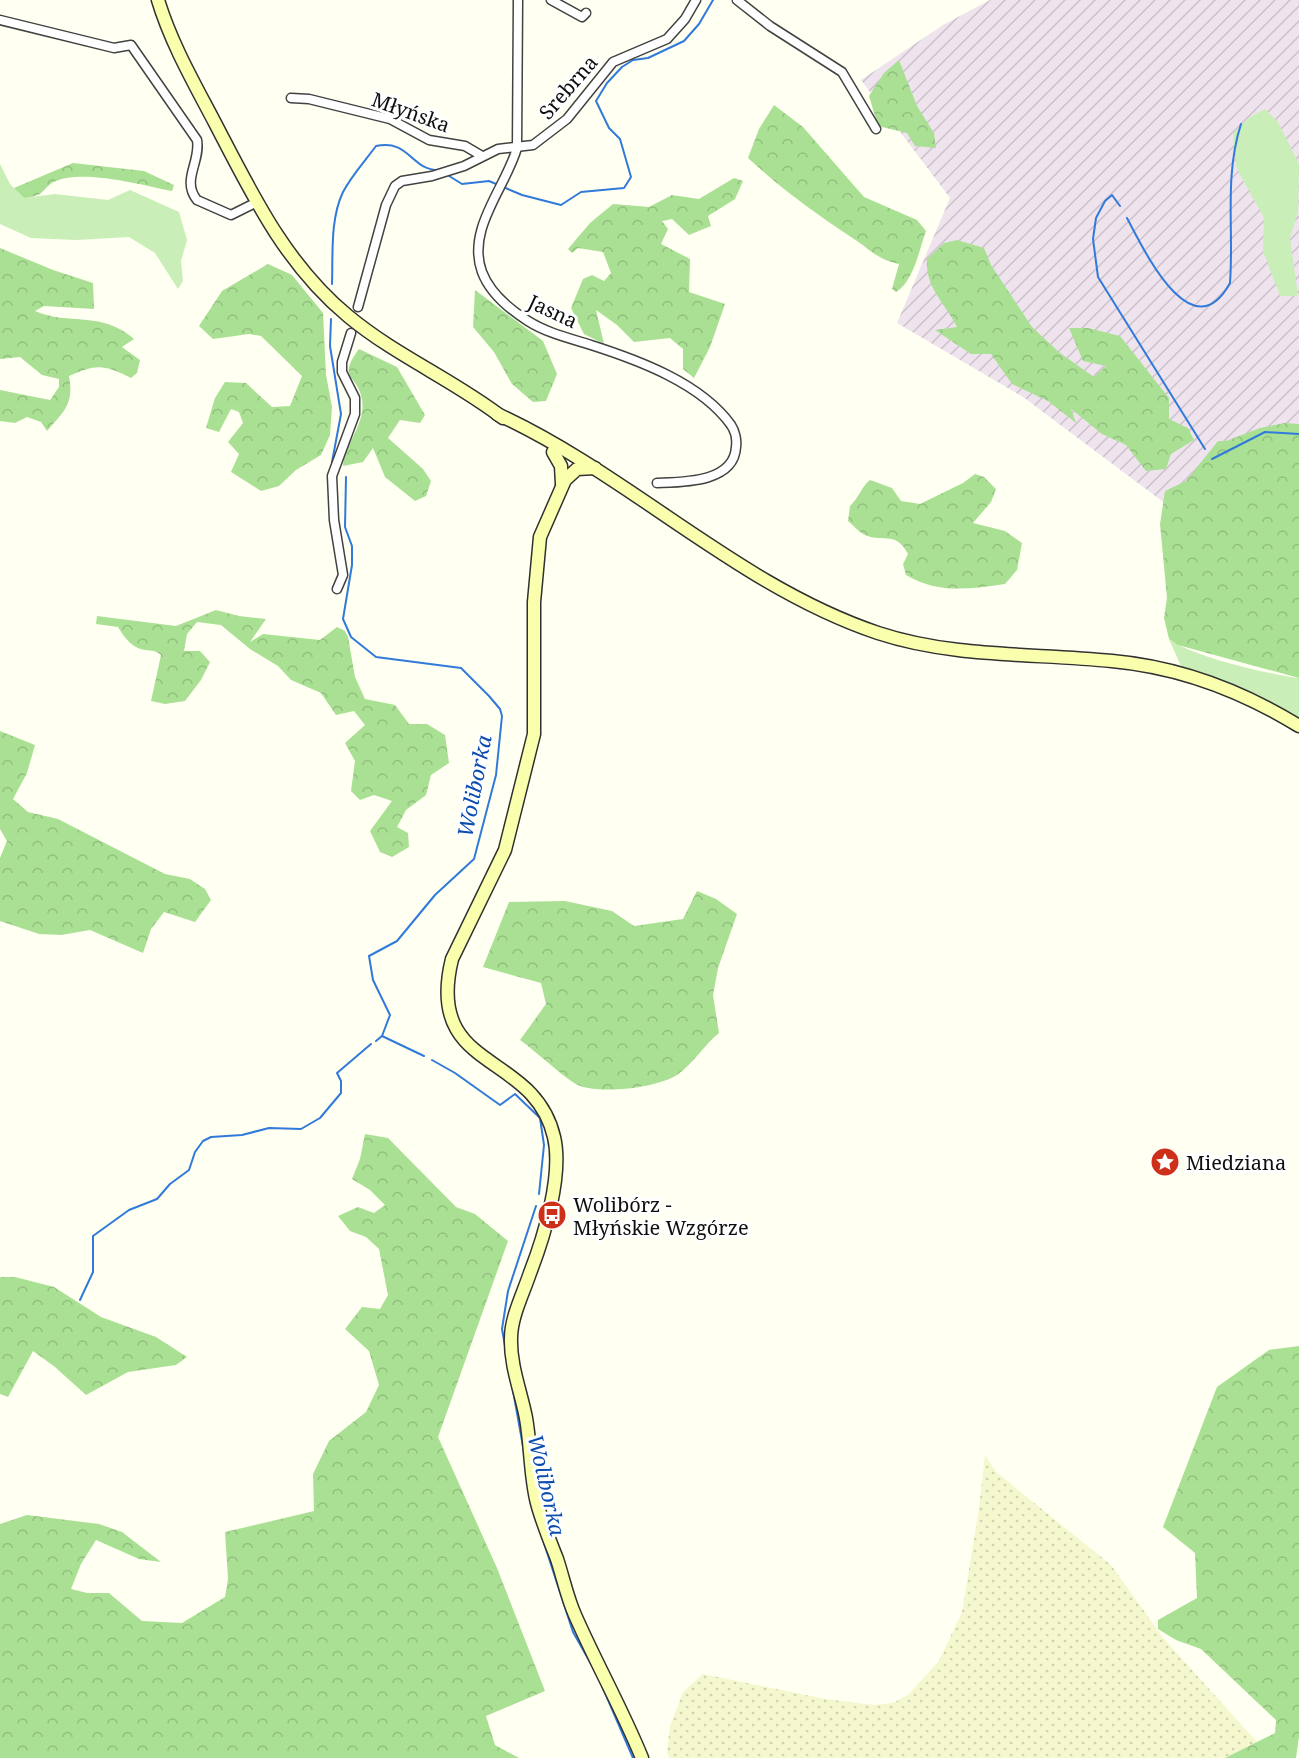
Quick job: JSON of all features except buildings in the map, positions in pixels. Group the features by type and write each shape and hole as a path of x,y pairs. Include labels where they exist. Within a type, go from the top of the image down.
{"main road":[{"path":"158,0 189,74 255,203 280,243 314,284 346,314 397,352 497,414 585,473 649,511 691,531 804,600 877,632 905,641 958,650 1113,661 1153,667 1238,693 1299,726"},
{"path":"497,414 572,454 585,473"},
{"path":"553,452 561,466 562,484"},
{"path":"585,473 572,472 562,484 540,537 536,568 534,734 505,850 452,959 448,976 447,1004 451,1021 465,1043 526,1087 540,1106 554,1137 556,1155 552,1193 535,1261 513,1322 511,1338 513,1360 526,1422 538,1505 574,1613 642,1758"},
{"path":"551,511 585,473"}],"street":[{"name":"Jasna","path":"518,0 517,148 487,215 478,255 481,270 497,296 526,320 548,331 623,356 663,374 702,398 732,427 736,451 731,462 723,470 701,480 657,483"},
{"path":"551,0 582,17 586,13"},
{"name":"Srebrna","path":"517,148 533,145 567,119 613,62 668,39 685,19 696,0"},
{"path":"737,0 770,26 842,72 876,129"},
{"path":"0,20 114,48 131,45 197,140 198,154 190,183 193,195 207,206 231,214 255,203"},
{"name":"Młyńska","path":"291,98 390,119 429,140 465,146 482,156"},
{"path":"358,307 392,190 402,181 450,171 498,148 517,148"},
{"path":"337,589 343,575 334,520 332,476 355,414 355,399 342,372 342,362 351,333"}],"shaded area":[{"path":"990,0 1299,0 1299,666 1170,507 1023,397 897,323 950,198 861,80 943,25"}],"green space":[{"path":"899,60 917,106 934,133 936,148 915,146 907,133 878,126 869,96 884,73"},
{"path":"774,105 803,127 864,197 917,220 926,231 912,273 896,292 892,289 899,264 879,256 824,218 748,158 759,129"},
{"path":"1265,109 1278,122 1299,164 1298,211 1290,238 1298,296 1280,296 1263,251 1264,218 1236,167 1233,133 1250,117"},
{"path":"73,163 144,171 174,185 172,191 97,177 68,178 56,181 37,195 24,198 14,188"},
{"path":"0,164 10,184 24,198 55,194 108,200 130,190 179,212 187,240 181,261 183,281 178,289 155,253 129,237 76,240 31,238 0,224"},
{"path":"734,178 743,181 735,199 708,216 711,226 689,235 672,219 662,221 668,229 661,244 690,259 689,292 725,304 710,347 694,378 683,369 683,349 670,338 634,342 617,325 596,310 604,344 584,334 571,308 583,279 592,275 604,281 611,273 603,252 578,248 572,253 568,249 590,223 613,204 649,207 672,195 699,199"},
{"path":"957,240 984,248 991,265 1032,327 1060,353 1094,377 1106,366 1083,361 1069,328 1088,328 1120,336 1169,398 1169,419 1188,428 1194,440 1171,454 1166,469 1146,471 1126,445 1102,434 1071,409 1076,423 1048,401 1012,384 991,354 971,354 935,330 957,327 932,287 927,259 944,243"},
{"path":"0,248 53,270 93,283 94,309 44,306 35,311 60,318 97,321 122,330 134,339 122,347 140,360 137,373 131,378 114,370 100,367 86,369 69,376 70,393 67,406 47,431 41,422 27,417 15,423 0,421 0,390 50,400 59,387 59,379 42,375 20,357 0,359"},
{"path":"268,264 292,275 323,313 326,375 332,407 330,435 321,455 296,470 279,486 261,491 231,472 239,454 228,442 243,423 239,412 231,409 219,432 206,428 215,398 225,382 246,383 272,407 290,406 302,376 261,336 249,334 213,339 199,326 222,291"},
{"path":"475,290 543,341 557,374 546,401 533,402 512,384 494,352 473,327"},
{"path":"359,349 397,367 425,415 420,423 400,420 388,438 423,469 431,481 426,496 415,501 385,477 373,448 363,462 343,466 347,449 361,417 360,391 349,372 352,359"},
{"path":"1285,423 1299,424 1299,678 1178,645 1169,639 1164,618 1167,598 1160,524 1165,491 1186,481 1218,441 1226,441 1260,428"},
{"path":"975,474 984,477 996,489 991,502 973,523 1005,531 1022,543 1017,570 1005,584 942,588 918,581 906,575 903,564 908,554 903,546 893,539 870,537 863,534 848,521 850,506 870,480 892,488 901,501 920,504 963,483"},
{"path":"216,610 239,616 266,619 250,642 263,634 320,640 337,627 345,631 355,677 365,699 395,705 409,724 427,724 445,735 449,763 431,775 426,795 406,810 397,827 408,833 409,847 392,857 380,852 370,831 392,801 374,795 360,800 351,791 355,761 345,743 365,725 354,711 336,715 321,693 291,680 278,666 250,649 221,625 197,622 187,634 184,651 200,651 210,662 201,680 185,701 165,704 151,701 161,655 135,647 118,627 96,624 97,616 176,626"},
{"path":"1169,639 1180,646 1213,658 1251,669 1299,678 1299,726 1185,675"},
{"path":"0,731 35,745 27,773 13,799 28,812 58,819 165,874 190,879 205,889 211,900 195,922 164,912 151,929 143,953 90,930 61,935 39,934 0,921 0,858 7,841 0,829"},
{"path":"697,891 716,899 737,914 718,968 713,995 719,1033 683,1071 668,1080 641,1087 610,1090 583,1087 567,1078 520,1040 546,1004 541,983 483,967 509,902 565,901 612,911 634,926 683,919"},
{"path":"365,1134 388,1138 456,1207 475,1214 508,1241 438,1437 497,1568 545,1691 486,1716 495,1745 519,1758 0,1758 0,1524 27,1515 99,1524 122,1532 161,1562 139,1559 96,1540 81,1564 71,1589 87,1593 109,1593 142,1621 182,1623 225,1597 228,1579 225,1532 314,1511 313,1474 329,1441 366,1412 379,1385 369,1351 345,1329 362,1307 380,1309 388,1295 379,1249 366,1237 350,1231 338,1216 358,1207 374,1213 385,1205 370,1190 352,1179 360,1159"},
{"path":"0,1277 15,1277 54,1287 101,1317 156,1337 187,1357 176,1365 128,1372 86,1395 33,1351 8,1397 0,1394"},
{"path":"1299,1346 1299,1737 1296,1758 1225,1758 1275,1733 1276,1720 1201,1649 1176,1640 1158,1629 1158,1620 1197,1598 1195,1553 1163,1527 1217,1387 1269,1350"},
{"path":"985,1455 996,1472 1111,1565 1164,1639 1257,1742 1225,1758 669,1758 667,1752 670,1726 683,1692 703,1674 825,1699 874,1705 893,1703 908,1695 939,1661 962,1612"}],"waterway":[{"name":"Woliborka","path":"446,174 462,184 489,181 522,195 561,205 581,192 624,188 631,177 620,139 609,128 596,101 607,83 622,67 633,60 648,58 684,41 699,24 713,0"},
{"path":"1127,218 1157,271 1171,288 1185,301 1200,306 1215,301 1230,283 1231,183 1241,124"},
{"name":"Woliborka","path":"332,284 333,237 339,203 350,180 376,146 396,147 429,169 439,170"},
{"path":"1120,206 1112,195 1105,201 1096,218 1093,239 1098,277 1205,449"},
{"name":"Woliborka","path":"331,319 330,346 341,414 332,462"},
{"path":"1212,459 1265,432 1299,434"},
{"name":"Woliborka","path":"346,477 345,527 352,546 352,565 343,619 351,637 376,657 461,668 489,696 500,709 502,716 496,775 474,859 435,895 397,941 369,956 373,980 390,1015 382,1036"},
{"name":"Woliborka","path":"382,1036 424,1056"},
{"name":"Woliborka","path":"376,1041 382,1036"},
{"path":"80,1300 93,1272 93,1236 129,1210 157,1199 170,1184 189,1170 195,1152 203,1141 211,1137 242,1135 269,1128 301,1129 320,1118 341,1093 341,1081 337,1073 371,1044"},
{"name":"Woliborka","path":"432,1060 455,1073 500,1105 515,1094 540,1118 544,1145 539,1194"},
{"name":"Woliborka","path":"524,1452 502,1329 508,1291 536,1206"},
{"name":"Woliborka","path":"541,1534 573,1632 599,1678"},
{"name":"Woliborka","path":"602,1686 633,1758"}],"place":[{"name":"Miedziana","path":"1165,1162"},
{"name":"Wolibórz - Młyńskie Wzgórze","path":"552,1215"}]}
